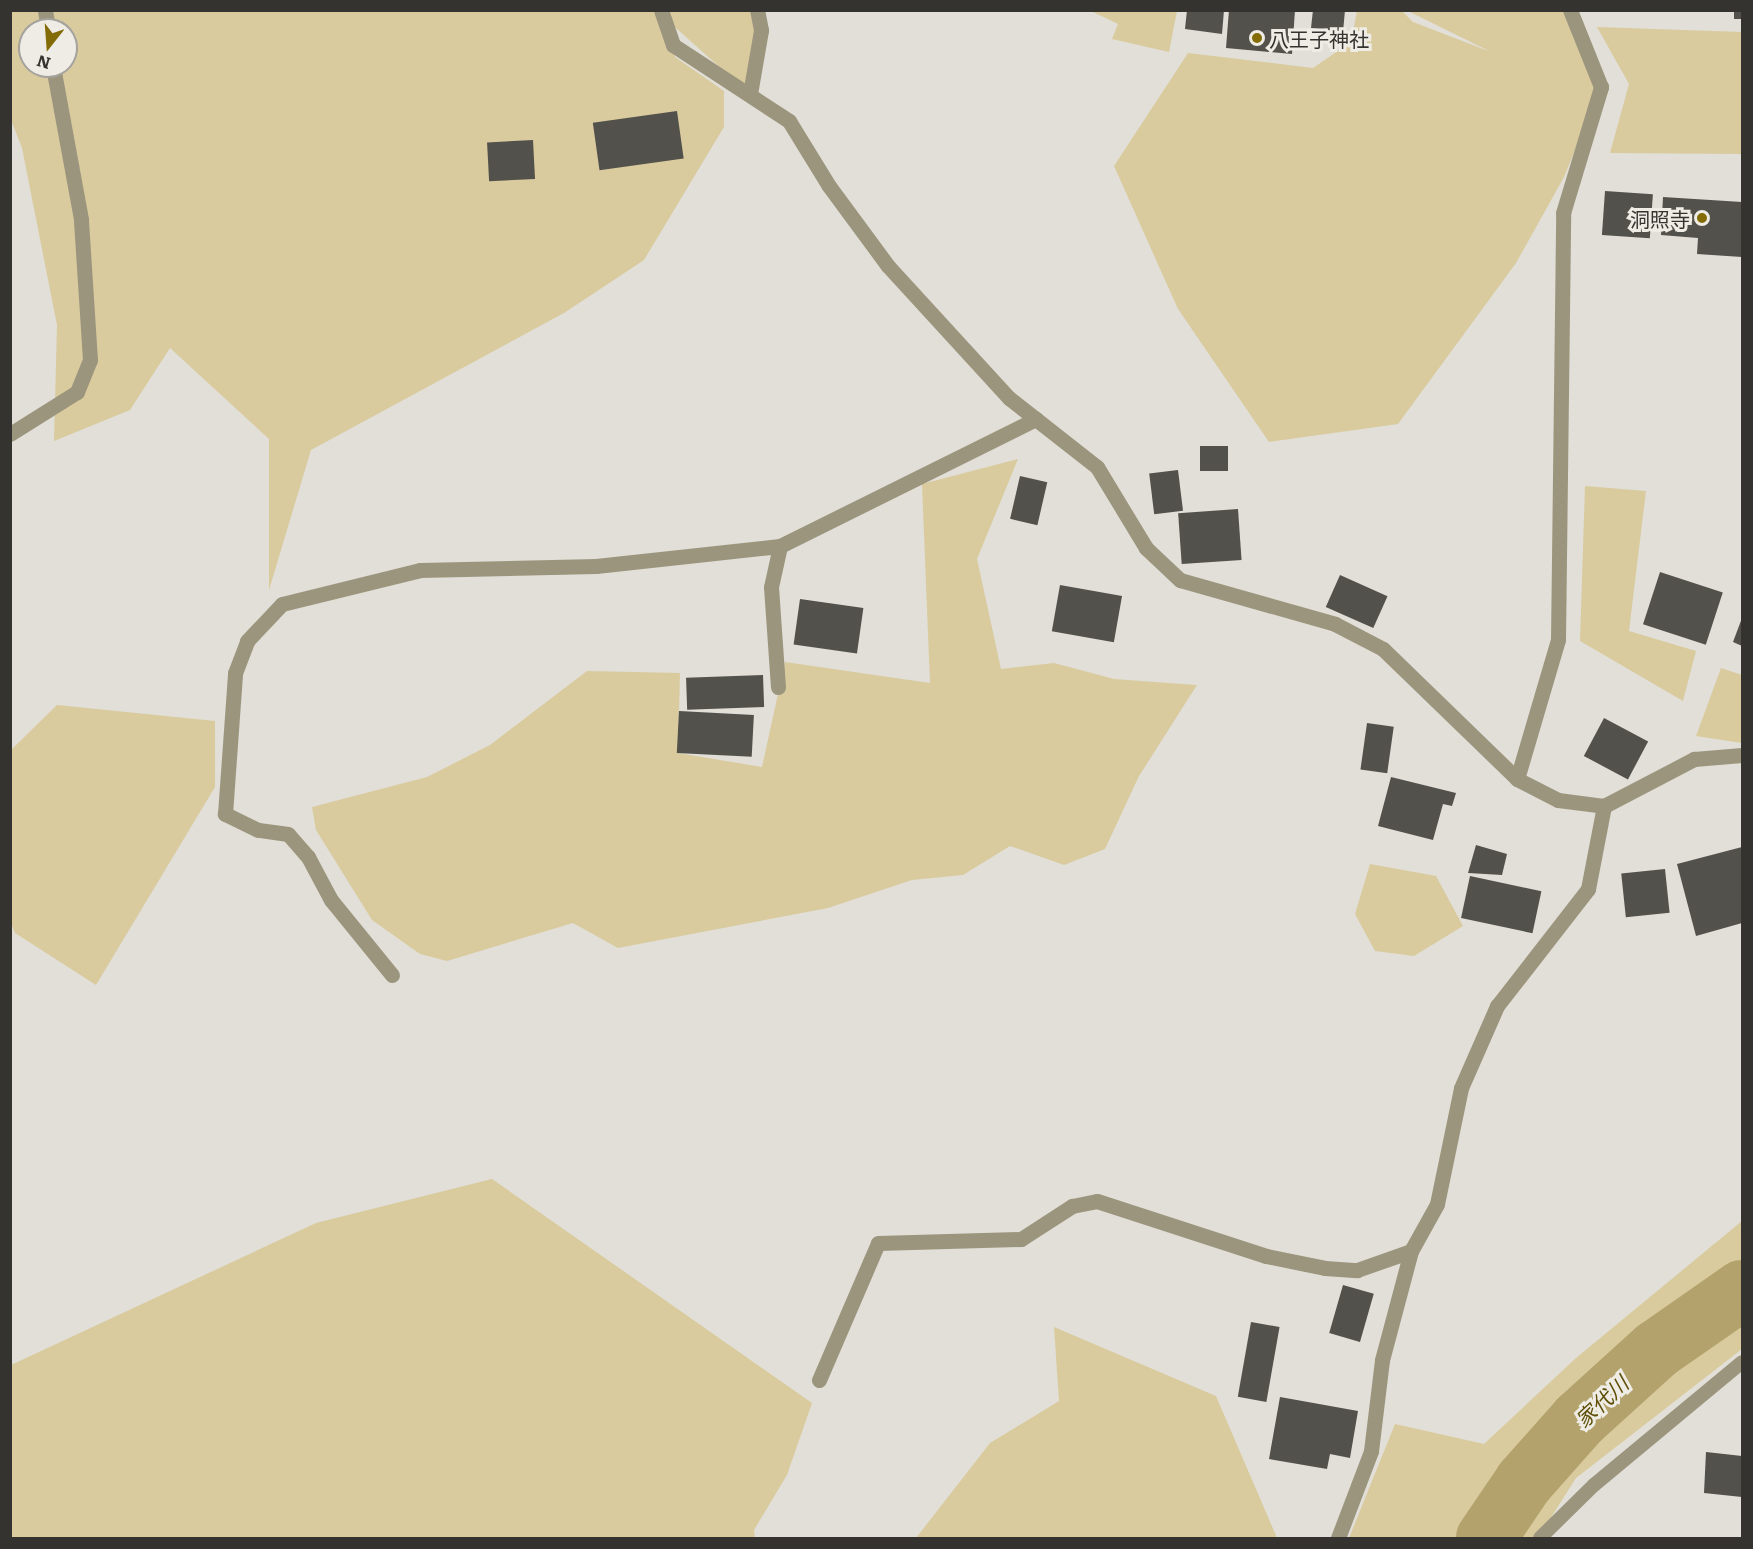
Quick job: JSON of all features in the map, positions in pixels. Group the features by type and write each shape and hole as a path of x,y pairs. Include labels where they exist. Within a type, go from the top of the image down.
{"street":[{"path":"661,10 673,45 789,121 829,186 888,266 1009,398 1097,467 1146,548 1180,580 1335,624 1383,649 1517,778 1558,800 1604,806 1694,759 1743,754"},
{"path":"750,94 761,30 757,10"},
{"path":"1517,778 1558,640 1563,213 1601,87 1570,10"},
{"path":"10,434 77,392 90,360 81,219 55,78"},
{"path":"392,975 331,900 308,856 288,834 258,830 225,813 235,673 247,641 282,604 420,570 597,566 780,546 1036,419"},
{"path":"778,687 771,587 780,546"},
{"path":"1338,1539 1371,1451 1382,1360 1411,1251 1437,1204 1461,1088 1497,1006 1588,889 1604,806"},
{"path":"819,1380 878,1243 1021,1239 1072,1206 1097,1201 1266,1256 1325,1268 1357,1270 1411,1251"}],"lane":[{"path":"1540,1539 1594,1485 1743,1362"}],"shaded area":[{"path":"752,10 761,30 750,94 659,13 675,57 724,91 724,127 644,260 564,313 311,450 269,590 269,439 170,348 130,410 54,441 57,325 22,148 11,120 10,11"},
{"path":"1091,11 1177,11 1169,52 1112,39 1118,24"},
{"path":"1357,11 1402,11 1413,22 1491,52 1408,11 1566,11 1601,87 1564,177 1516,263 1398,424 1269,442 1178,309 1114,166 1188,53 1313,68 1351,42"},
{"path":"1597,27 1742,32 1742,154 1610,153 1629,84"},
{"path":"1018,459 977,559 1001,669 1054,663 1114,679 1197,685 1139,776 1105,849 1064,865 1010,846 963,875 912,880 828,908 618,948 573,923 447,961 420,954 372,920 316,830 312,807 427,777 490,745 587,671 680,673 678,753 762,767 785,662 930,683 922,484"},
{"path":"1585,486 1646,491 1629,631 1696,651 1683,701 1580,641"},
{"path":"1721,668 1742,675 1742,743 1696,736"},
{"path":"57,705 215,721 215,787 96,985 15,933 11,923 11,750"},
{"path":"1370,864 1436,876 1463,926 1414,956 1375,951 1355,914"},
{"path":"492,1179 812,1403 787,1475 754,1530 755,1538 11,1538 11,1365 316,1223"},
{"path":"1742,1221 1742,1349 1576,1478 1538,1538 1349,1538 1395,1424 1484,1444 1576,1358"},
{"path":"1054,1327 1216,1396 1277,1538 916,1538 990,1443 1059,1401"}],"building":[{"path":"1187,10 1224,10 1222,34 1185,29"},
{"path":"1229,10 1295,10 1292,54 1226,48"},
{"path":"1313,10 1345,10 1343,32 1311,28"},
{"path":"1734,10 1742,10 1742,19 1734,19"},
{"path":"677,111 684,159 600,170 593,123"},
{"path":"533,140 535,179 489,181 487,142"},
{"path":"1605,191 1653,194 1650,238 1602,235"},
{"name":"洞照寺","path":"1663,197 1742,202 1742,257 1697,254 1698,238 1661,235"},
{"path":"1200,446 1228,446 1228,471 1200,471"},
{"path":"1178,470 1183,511 1154,514 1149,474"},
{"path":"1020,476 1047,482 1037,525 1010,519"},
{"path":"1238,509 1242,560 1182,564 1178,513"},
{"path":"1660,572 1723,592 1706,645 1643,624"},
{"path":"1340,575 1388,596 1373,628 1326,607"},
{"path":"1060,585 1122,596 1114,642 1052,631"},
{"path":"800,599 863,608 857,653 794,645"},
{"path":"1742,618 1742,646 1733,642"},
{"path":"763,675 764,707 687,710 686,678"},
{"path":"679,711 754,715 752,757 677,753"},
{"path":"1604,718 1648,741 1628,779 1584,756"},
{"path":"1367,723 1394,727 1387,773 1360,770"},
{"path":"1391,777 1456,793 1452,806 1443,804 1433,840 1378,826"},
{"path":"1476,845 1507,854 1502,875 1468,873"},
{"path":"1742,847 1742,923 1696,936 1677,864"},
{"path":"1665,869 1670,913 1626,917 1621,874"},
{"path":"1470,876 1541,891 1532,933 1461,918"},
{"path":"1343,1285 1374,1294 1360,1342 1329,1333"},
{"path":"1251,1322 1280,1327 1266,1402 1238,1397"},
{"path":"1280,1397 1358,1411 1350,1458 1330,1454 1327,1469 1269,1459"},
{"path":"1706,1452 1742,1456 1742,1497 1704,1493"}],"waterway":[{"name":"家代川","path":"1486,1538 1524,1482 1580,1419 1656,1350 1742,1290"}],"place":[{"name":"八王子神社","path":"1257,38"},
{"name":"洞照寺","path":"1702,218"}]}
